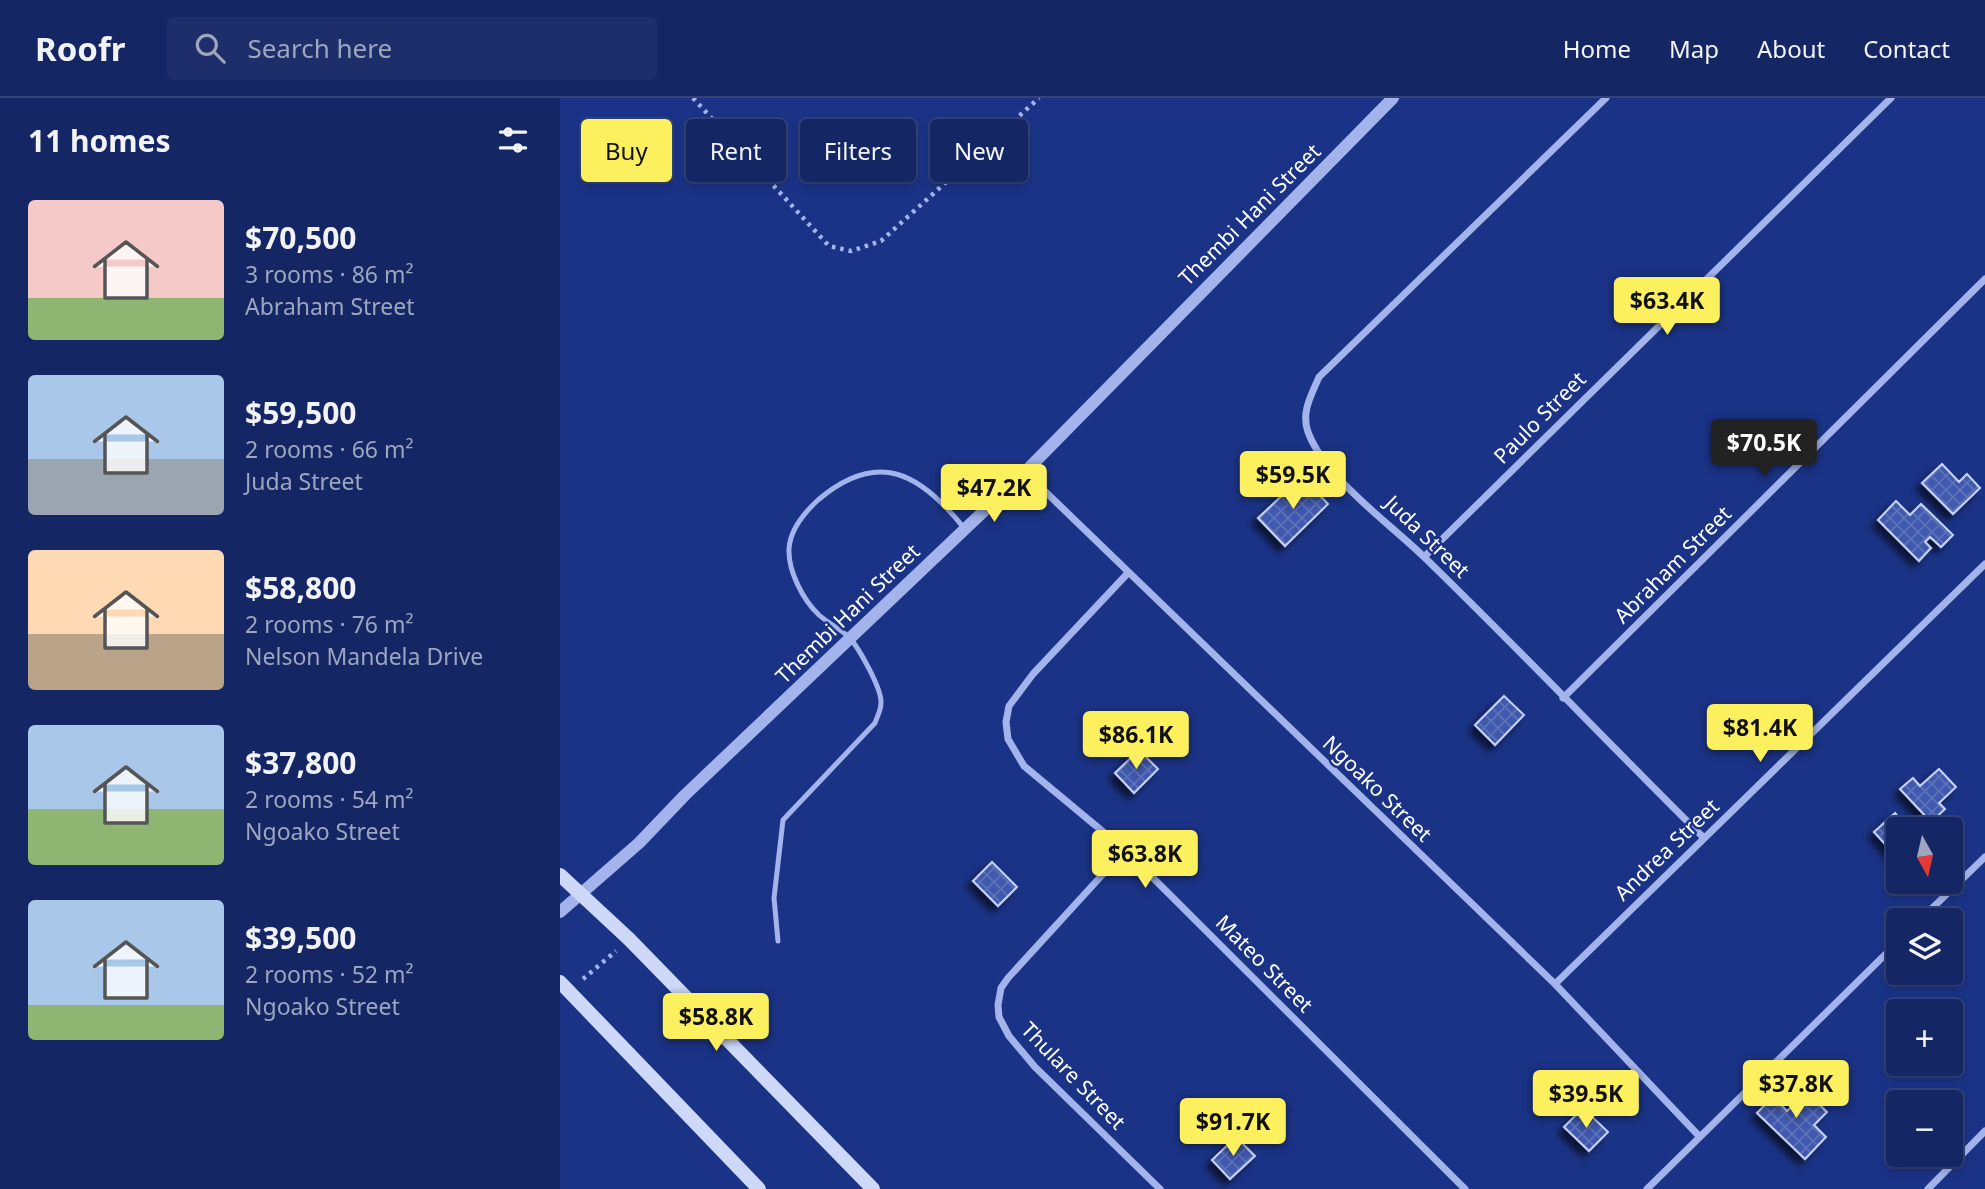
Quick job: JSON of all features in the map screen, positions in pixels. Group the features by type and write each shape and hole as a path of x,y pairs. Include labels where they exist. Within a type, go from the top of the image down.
{"main road":[{"path":"560,875 583,893 629,939 873,1189"},
{"path":"564,986 759,1189"}],"street":[{"name":"Thembi Hani Street","path":"560,912 639,842 1025,472 1393,98"},
{"name":"Juda Street","path":"1606,98 1319,377 1304,410 1308,431 1319,452 1352,491 1424,557 1704,838"},
{"name":"Paulo Street","path":"1424,557 1891,98"},
{"name":"Abraham Street","path":"1563,698 1985,279"},
{"name":"Ngoako Street","path":"1025,472 1127,574 1555,984 1699,1136"},
{"name":"Andrea Street","path":"1555,984 1985,564"},
{"name":"Mateo Street","path":"1127,574 1033,674 1009,706 1006,722 1014,753 1024,766 1125,850 1465,1189"},
{"name":"Thulare Street","path":"1125,850 1015,969 1001,988 999,1017 1009,1036 1035,1067 1160,1189"},
{"path":"1932,908 1985,857"},
{"path":"1647,1189 1886,954"},
{"path":"1928,1189 1985,1131"}],"lane":[{"path":"778,941 774,898 783,820 875,723 881,704 880,689 850,638 817,613 791,566 792,533 811,506 845,479 867,471 889,472 908,477 927,488 942,501 965,529"}],"path":[{"path":"693,98 829,246 851,251 881,241 1039,98"},
{"path":"564,986 629,939"}],"building":[{"path":"1942,464 1959,482 1967,474 1980,488 1953,514 1922,483"},
{"path":"1302,477 1328,504 1285,546 1258,518"},
{"path":"1896,501 1910,515 1921,504 1953,535 1941,547 1930,537 1925,542 1931,548 1919,561 1878,520"},
{"path":"1504,696 1524,715 1495,745 1475,725"},
{"path":"1139,750 1158,769 1134,793 1115,773"},
{"path":"1939,769 1956,787 1939,803 1945,809 1936,817 1926,817 1900,789 1913,778 1920,786"},
{"path":"1886,821 1886,845 1874,832"},
{"path":"992,862 1017,887 998,906 973,881"},
{"path":"1792,1078 1827,1112 1814,1125 1826,1137 1805,1159 1757,1113 1773,1097 1787,1111 1797,1102 1782,1088"},
{"path":"1583,1108 1608,1132 1589,1151 1564,1127"},
{"path":"1236,1137 1255,1156 1230,1179 1212,1160"}]}
